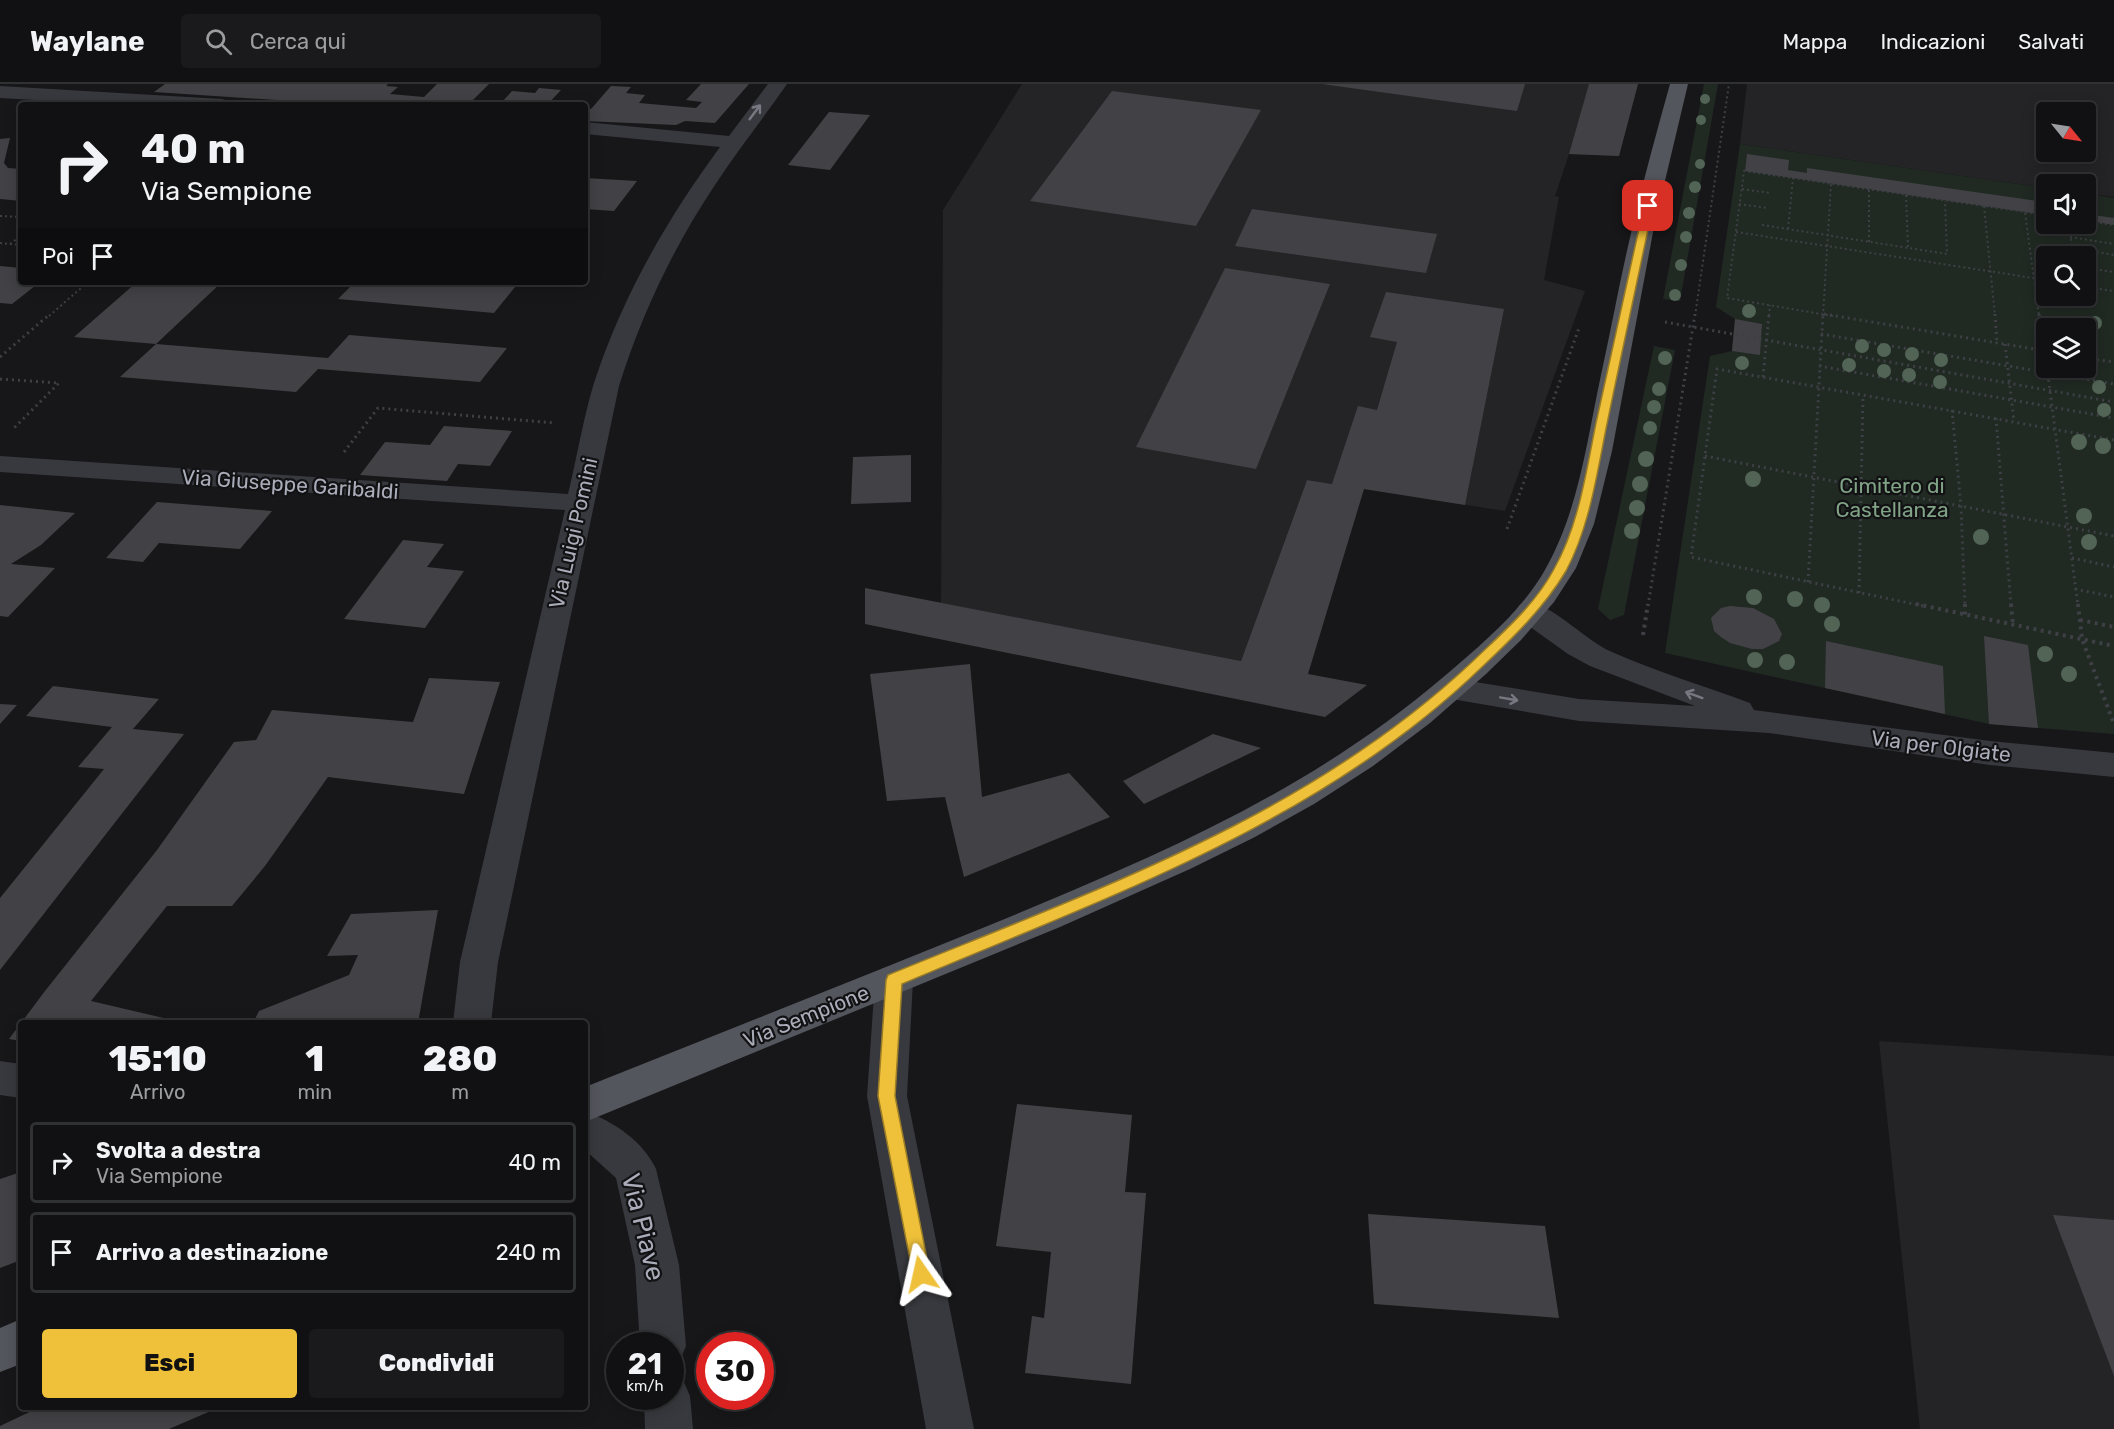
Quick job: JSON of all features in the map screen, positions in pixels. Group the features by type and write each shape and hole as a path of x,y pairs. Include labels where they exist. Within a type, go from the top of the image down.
{"main road":[{"name":"Via Sempione","path":"588,1104 1146,875 1256,823 1322,785 1369,754 1451,689 1530,612 1560,570 1581,519 1643,226 1679,84"},
{"path":"0,1350 18,1342"}],"street":[{"name":"Via Luigi Pomini","path":"472,1020 478,962 606,386 616,351 647,279 682,220 733,142 778,84"},
{"path":"0,92 171,102"},
{"path":"588,128 733,142"},
{"name":"Via Giuseppe Garibaldi","path":"0,465 580,502"},
{"name":"Via per Olgiate","path":"1530,612 1579,647 1636,674 1769,722"},
{"name":"Via per Olgiate","path":"1451,689 1599,712 1769,722 1990,753 2114,765"},
{"path":"894,980 887,1096 950,1429"},
{"path":"0,1078 18,1081"},
{"name":"Via Piave","path":"588,1131 606,1140 635,1169 657,1265 662,1332"},
{"path":"668,1410 669,1429"}],"path":[{"path":"1636,674 1694,328 1729,84"},
{"path":"2036,214 1744,171 1727,298 2036,349"},
{"path":"1788,229 1792,178"},
{"path":"1808,582 1812,477 1831,184"},
{"path":"1742,189 1770,193"},
{"path":"1869,190 1869,243"},
{"path":"1906,195 1908,248"},
{"path":"1762,225 1947,254 1945,201"},
{"path":"1739,204 1768,208"},
{"path":"1984,206 1997,343"},
{"path":"2025,213 2040,318"},
{"path":"0,216 18,218"},
{"path":"2096,223 2114,225"},
{"path":"1736,232 2035,279"},
{"path":"2070,234 2072,246"},
{"path":"2070,237 2114,244"},
{"path":"10,244 18,238"},
{"path":"0,243 18,245"},
{"path":"2096,252 2114,255"},
{"path":"2096,269 2114,272"},
{"path":"0,357 84,285"},
{"path":"2096,288 2114,291"},
{"path":"1763,377 1770,305"},
{"path":"1626,315 2114,402"},
{"path":"1507,529 1580,325"},
{"path":"1821,334 2036,371"},
{"path":"2005,344 2014,421"},
{"path":"2096,360 2114,363"},
{"path":"1819,366 2114,418"},
{"path":"2114,441 2014,421 1717,369 1691,557 2114,646"},
{"path":"2048,378 2082,639 2114,724"},
{"path":"2077,378 2114,384"},
{"path":"0,379 59,384 11,431 22,432"},
{"path":"1858,592 1863,395"},
{"path":"318,486 378,408 598,426"},
{"path":"1952,410 1961,506 1965,615"},
{"path":"1996,418 2006,514 2013,625"},
{"path":"1705,456 2114,536"},
{"path":"2072,558 2114,567"},
{"path":"2075,589 2114,597"},
{"path":"2080,620 2114,627"}],"shaded area":[{"path":"1022,84 1638,84 1619,156 1569,154 1555,196 1559,197 1544,280 1585,291 1505,511 1307,480 1241,661 941,603 943,210"},
{"path":"1747,84 2114,84 2114,197 2096,195 2096,174 2036,174 2036,187 1740,144"},
{"path":"1879,1041 2114,1056 2114,1429 1920,1429"}],"green space":[{"path":"1704,84 1718,84 1680,301 1663,299"},
{"name":"Cimitero di Castellanza","path":"1740,144 2036,187 2036,234 2096,234 2096,195 2114,198 2114,734 1989,724 1665,653 1710,356 1732,351 1735,319 1716,307"},
{"path":"1654,346 1675,350 1624,615 1610,620 1598,609"}],"building":[{"path":"165,84 388,84 386,86 398,87 390,94 424,97 437,84 489,84 473,100 502,102 306,102 154,92"},
{"path":"701,84 749,84 715,123 685,121 676,125 588,121 588,108 591,109 611,86 631,87 626,93 645,95 639,103 696,108 702,102 686,100"},
{"path":"1322,84 1525,84 1517,111"},
{"path":"1589,84 1638,84 1619,156 1569,154"},
{"path":"539,88 561,90 550,102 502,102 512,91 535,93"},
{"path":"1112,91 1261,110 1196,226 1030,201"},
{"path":"829,112 870,115 830,170 788,165"},
{"path":"10,138 4,163 8,168 18,169 18,201 0,199 0,139"},
{"path":"1747,154 1789,160 1788,170 1807,173 1807,168 2036,201 2036,214 1745,171"},
{"path":"588,178 637,181 614,211 588,209"},
{"path":"1252,209 1437,234 1426,273 1235,246"},
{"path":"2096,215 2114,218 2114,225 2096,222"},
{"path":"0,266 18,268 18,285 36,285 12,304 0,303"},
{"path":"1225,268 1330,284 1256,469 1136,447"},
{"path":"134,285 219,285 156,344 74,337"},
{"path":"352,285 517,285 494,313 338,299"},
{"path":"1386,292 1504,309 1465,505 1364,489 1308,674 1367,685 1325,717 865,624 865,588 1241,661 1307,480 1332,484 1358,406 1377,410 1397,342 1370,337"},
{"path":"1735,319 1762,324 1760,355 1732,351"},
{"path":"349,335 507,348 480,382 318,369 296,392 120,377 156,344 328,358"},
{"path":"444,426 512,431 490,466 458,464 447,481 360,475 385,442 430,445"},
{"path":"911,455 911,502 851,504 853,457"},
{"path":"157,502 272,511 240,549 159,543 143,562 106,558"},
{"path":"0,505 75,513 41,545 11,564 55,568 8,617 0,616"},
{"path":"403,540 444,544 427,567 464,571 425,628 344,619"},
{"path":"1730,606 1753,608 1774,619 1782,634 1779,641 1763,649 1752,649 1730,643 1721,637 1714,631 1711,618 1721,608"},
{"path":"1984,636 2028,645 2038,728 1989,724"},
{"path":"1826,641 1943,666 1945,714 1825,688"},
{"path":"970,664 982,797 1069,773 1110,817 964,877 945,797 887,801 870,674"},
{"path":"429,678 500,682 464,794 328,777 265,866 232,906 167,906 91,1001 172,1020 23,1020 157,850 234,742 256,740 272,710 413,722"},
{"path":"53,686 159,699 133,729 184,734 0,970 0,898 104,769 78,767 112,727 26,716"},
{"path":"0,704 17,705 0,724"},
{"path":"1213,734 1261,748 1144,804 1123,781"},
{"path":"438,910 419,1020 254,1020 259,1011 349,975 358,955 327,956 351,914"},
{"path":"18,1027 18,1040 9,1039"},
{"path":"1017,1104 1132,1115 1125,1192 1146,1193 1131,1384 1025,1373 1032,1316 1044,1318 1051,1252 996,1246"},
{"path":"18,1173 18,1261 0,1268 0,1179"},
{"path":"1368,1214 1545,1226 1559,1318 1374,1304"},
{"path":"2053,1215 2114,1220 2114,1376"},
{"path":"34,1410 213,1410 169,1429 0,1429 0,1426"}],"route":[{"path":"921,1274 887,1096 894,980 1146,875 1256,823 1292,803 1346,770 1413,721 1513,631 1530,612 1560,570 1572,546 1581,519 1607,407 1648,206"}]}
